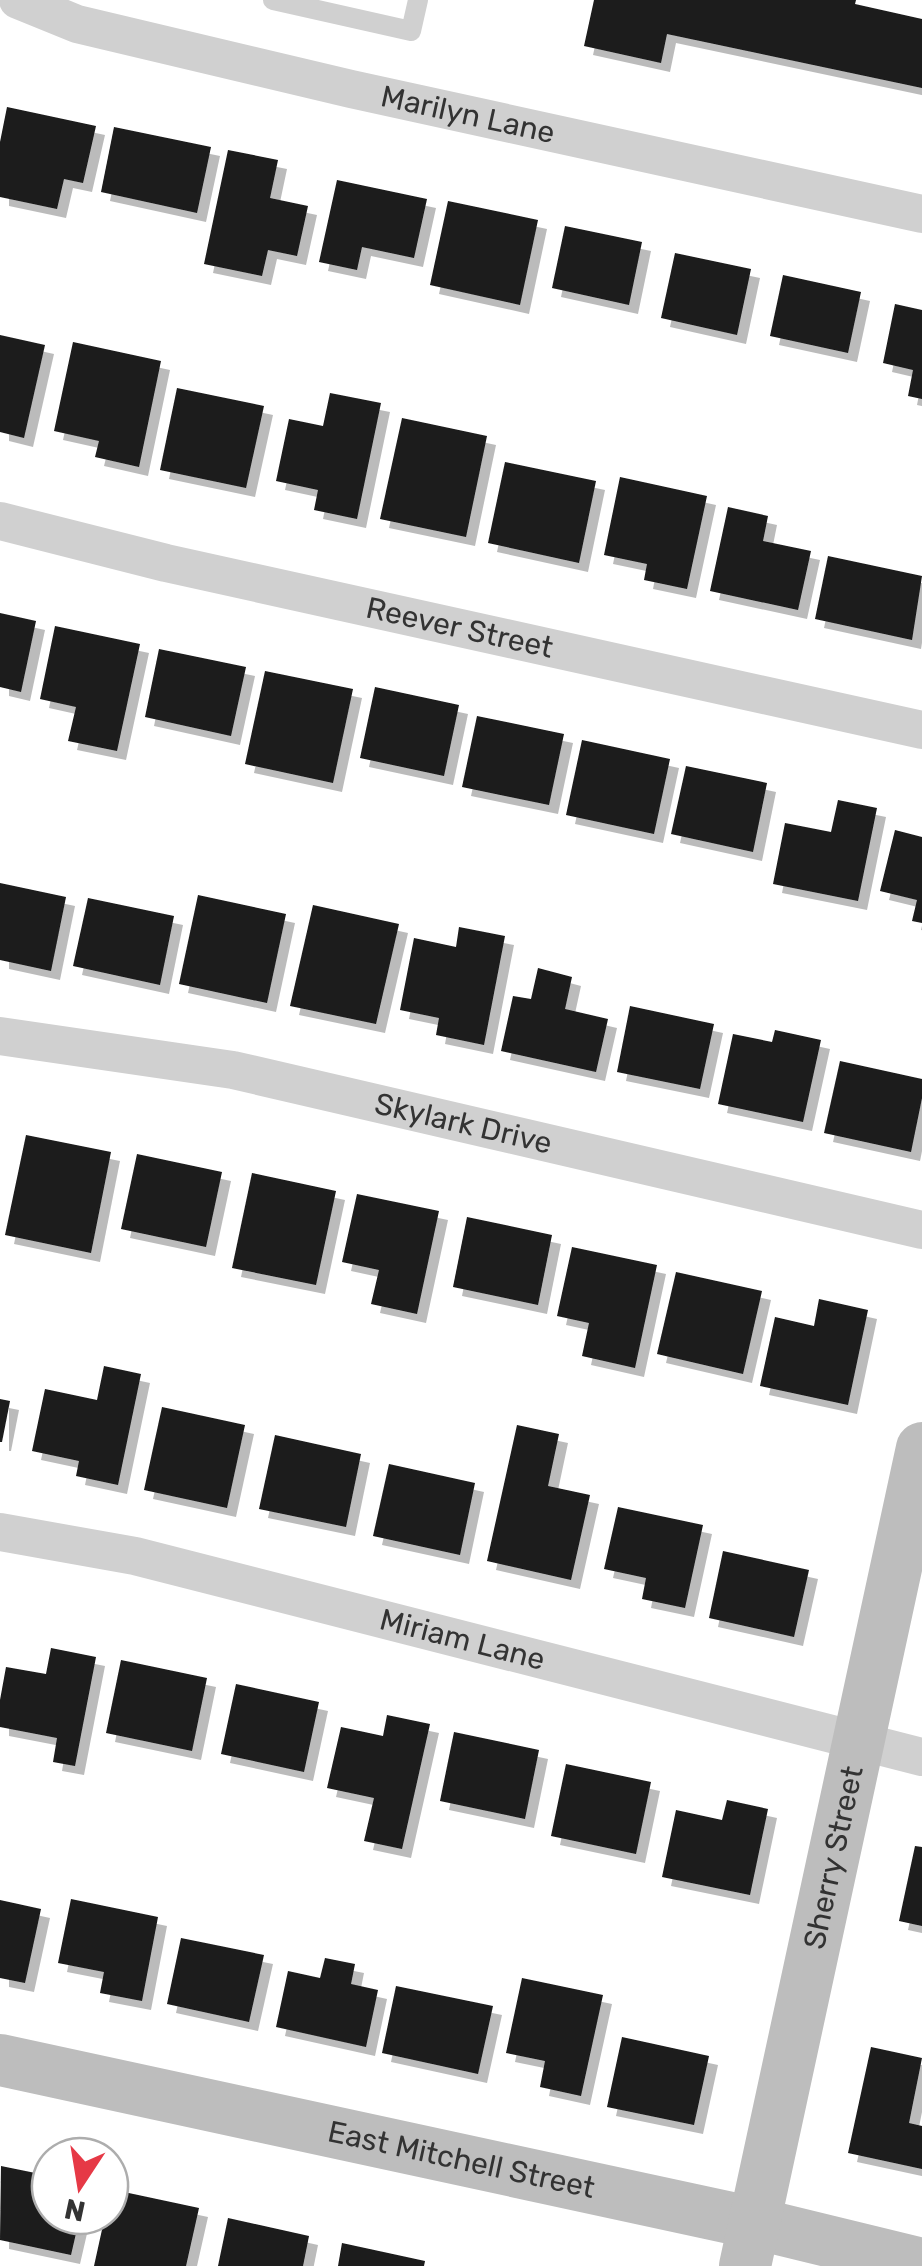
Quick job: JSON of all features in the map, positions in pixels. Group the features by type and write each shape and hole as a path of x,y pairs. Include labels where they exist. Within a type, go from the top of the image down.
{"street":[{"name":"Marilyn Lane","path":"18,0 80,12 351,89 922,214"},
{"name":"Reever Street","path":"0,521 166,563 922,730"},
{"name":"Skylark Drive","path":"0,1036 233,1070 922,1230"},
{"name":"Sherry Street","path":"750,2244 922,1448"},
{"name":"Miriam Lane","path":"0,1532 135,1556 922,1757"},
{"name":"East Mitchell Street","path":"0,2060 750,2244 922,2264"}],"lane":[{"path":"273,0 411,31 418,0"}],"building":[{"path":"594,0 856,0 855,4 922,19 922,88 667,34 661,63 584,46"},
{"path":"7,107 96,126 83,183 64,179 57,209 0,197 0,142"},
{"path":"114,127 211,147 197,213 101,192"},
{"path":"228,150 278,160 270,198 308,206 297,256 268,250 262,276 204,264"},
{"path":"337,180 427,199 414,258 362,247 357,270 319,262"},
{"path":"448,201 538,220 520,305 430,285"},
{"path":"565,226 642,242 629,305 552,288"},
{"path":"675,253 751,269 737,335 661,318"},
{"path":"783,275 861,292 848,353 770,336"},
{"path":"895,304 922,310 922,399 908,396 913,370 883,363"},
{"path":"0,335 45,345 24,438 0,432"},
{"path":"73,342 161,361 139,467 95,457 99,441 54,431"},
{"path":"177,388 264,406 246,488 160,470"},
{"path":"330,393 381,403 357,519 314,510 318,490 276,481 289,419 323,426"},
{"path":"402,418 487,436 466,537 380,519"},
{"path":"505,462 596,481 579,563 488,543"},
{"path":"620,477 707,496 687,589 644,580 647,564 604,555"},
{"path":"728,507 768,516 763,541 811,551 798,610 710,591"},
{"path":"828,556 922,576 912,640 815,619"},
{"path":"0,613 36,621 21,692 0,687"},
{"path":"55,626 140,644 117,751 68,741 76,707 40,699"},
{"path":"159,649 246,667 231,736 145,717"},
{"path":"265,671 353,689 333,783 245,764"},
{"path":"375,687 459,705 444,776 360,758"},
{"path":"477,716 564,734 549,805 462,787"},
{"path":"582,740 670,759 654,834 566,815"},
{"path":"686,766 767,783 753,852 671,834"},
{"path":"838,800 877,808 858,901 773,884 785,823 831,832"},
{"path":"895,830 922,837 922,923 912,921 917,900 880,891"},
{"path":"0,883 66,897 51,971 0,960"},
{"path":"198,895 286,914 267,1003 179,984"},
{"path":"88,898 174,916 160,985 73,966"},
{"path":"313,905 399,924 376,1024 290,1006"},
{"path":"459,927 505,936 484,1045 436,1035 439,1018 400,1010 414,938 456,947"},
{"path":"538,968 572,977 565,1009 608,1019 596,1072 501,1051 513,996 531,999"},
{"path":"630,1006 714,1024 700,1089 617,1072"},
{"path":"775,1030 821,1040 803,1122 718,1104 733,1034 772,1042"},
{"path":"840,1061 922,1079 911,1152 824,1133"},
{"path":"26,1135 111,1152 91,1253 5,1235"},
{"path":"137,1154 222,1172 206,1247 121,1229"},
{"path":"252,1173 336,1191 316,1285 232,1268"},
{"path":"357,1194 439,1211 417,1314 371,1304 379,1270 342,1262"},
{"path":"467,1217 552,1235 538,1305 453,1287"},
{"path":"572,1247 657,1265 635,1368 582,1356 589,1323 557,1316"},
{"path":"676,1272 762,1291 743,1374 657,1354"},
{"path":"819,1299 868,1310 848,1405 760,1386 775,1317 814,1326"},
{"path":"104,1366 141,1374 118,1485 76,1476 79,1461 32,1451 45,1389 97,1400"},
{"path":"0,1399 10,1401 2,1442 0,1442"},
{"path":"162,1407 245,1425 227,1508 144,1490"},
{"path":"517,1425 559,1434 548,1486 590,1495 571,1580 487,1561"},
{"path":"275,1435 361,1454 346,1527 259,1509"},
{"path":"389,1464 475,1483 460,1555 373,1536"},
{"path":"618,1507 703,1525 685,1608 642,1599 646,1578 604,1569"},
{"path":"723,1551 809,1570 794,1637 709,1618"},
{"path":"51,1648 96,1657 75,1766 53,1762 57,1738 0,1727 6,1667 46,1674"},
{"path":"121,1660 207,1678 192,1751 106,1733"},
{"path":"236,1684 319,1702 304,1772 221,1754"},
{"path":"387,1715 430,1724 402,1849 364,1841 374,1798 327,1788 341,1727 383,1736"},
{"path":"454,1732 539,1750 525,1819 440,1801"},
{"path":"566,1764 651,1782 636,1854 551,1836"},
{"path":"727,1800 768,1809 750,1895 662,1877 676,1810 722,1820"},
{"path":"915,1846 922,1847 922,1926 899,1921"},
{"path":"71,1899 158,1917 142,2001 100,1993 104,1972 58,1963"},
{"path":"0,1900 41,1909 25,1983 0,1978"},
{"path":"181,1938 264,1955 249,2022 167,2004"},
{"path":"325,1958 355,1964 351,1984 378,1990 366,2047 276,2027 288,1971 320,1978"},
{"path":"522,1978 603,1995 581,2096 540,2087 545,2061 506,2053"},
{"path":"396,1986 493,2006 478,2074 382,2053"},
{"path":"622,2037 709,2056 694,2125 607,2107"},
{"path":"871,2047 922,2058 909,2123 922,2126 922,2169 848,2153"},
{"path":"1,2166 30,2172 30,2236 75,2236 71,2255 0,2240"},
{"path":"130,2193 199,2208 186,2266 94,2266 101,2236 130,2236"},
{"path":"228,2218 309,2236 303,2266 218,2266"},
{"path":"342,2243 425,2261 424,2266 338,2266"}]}
